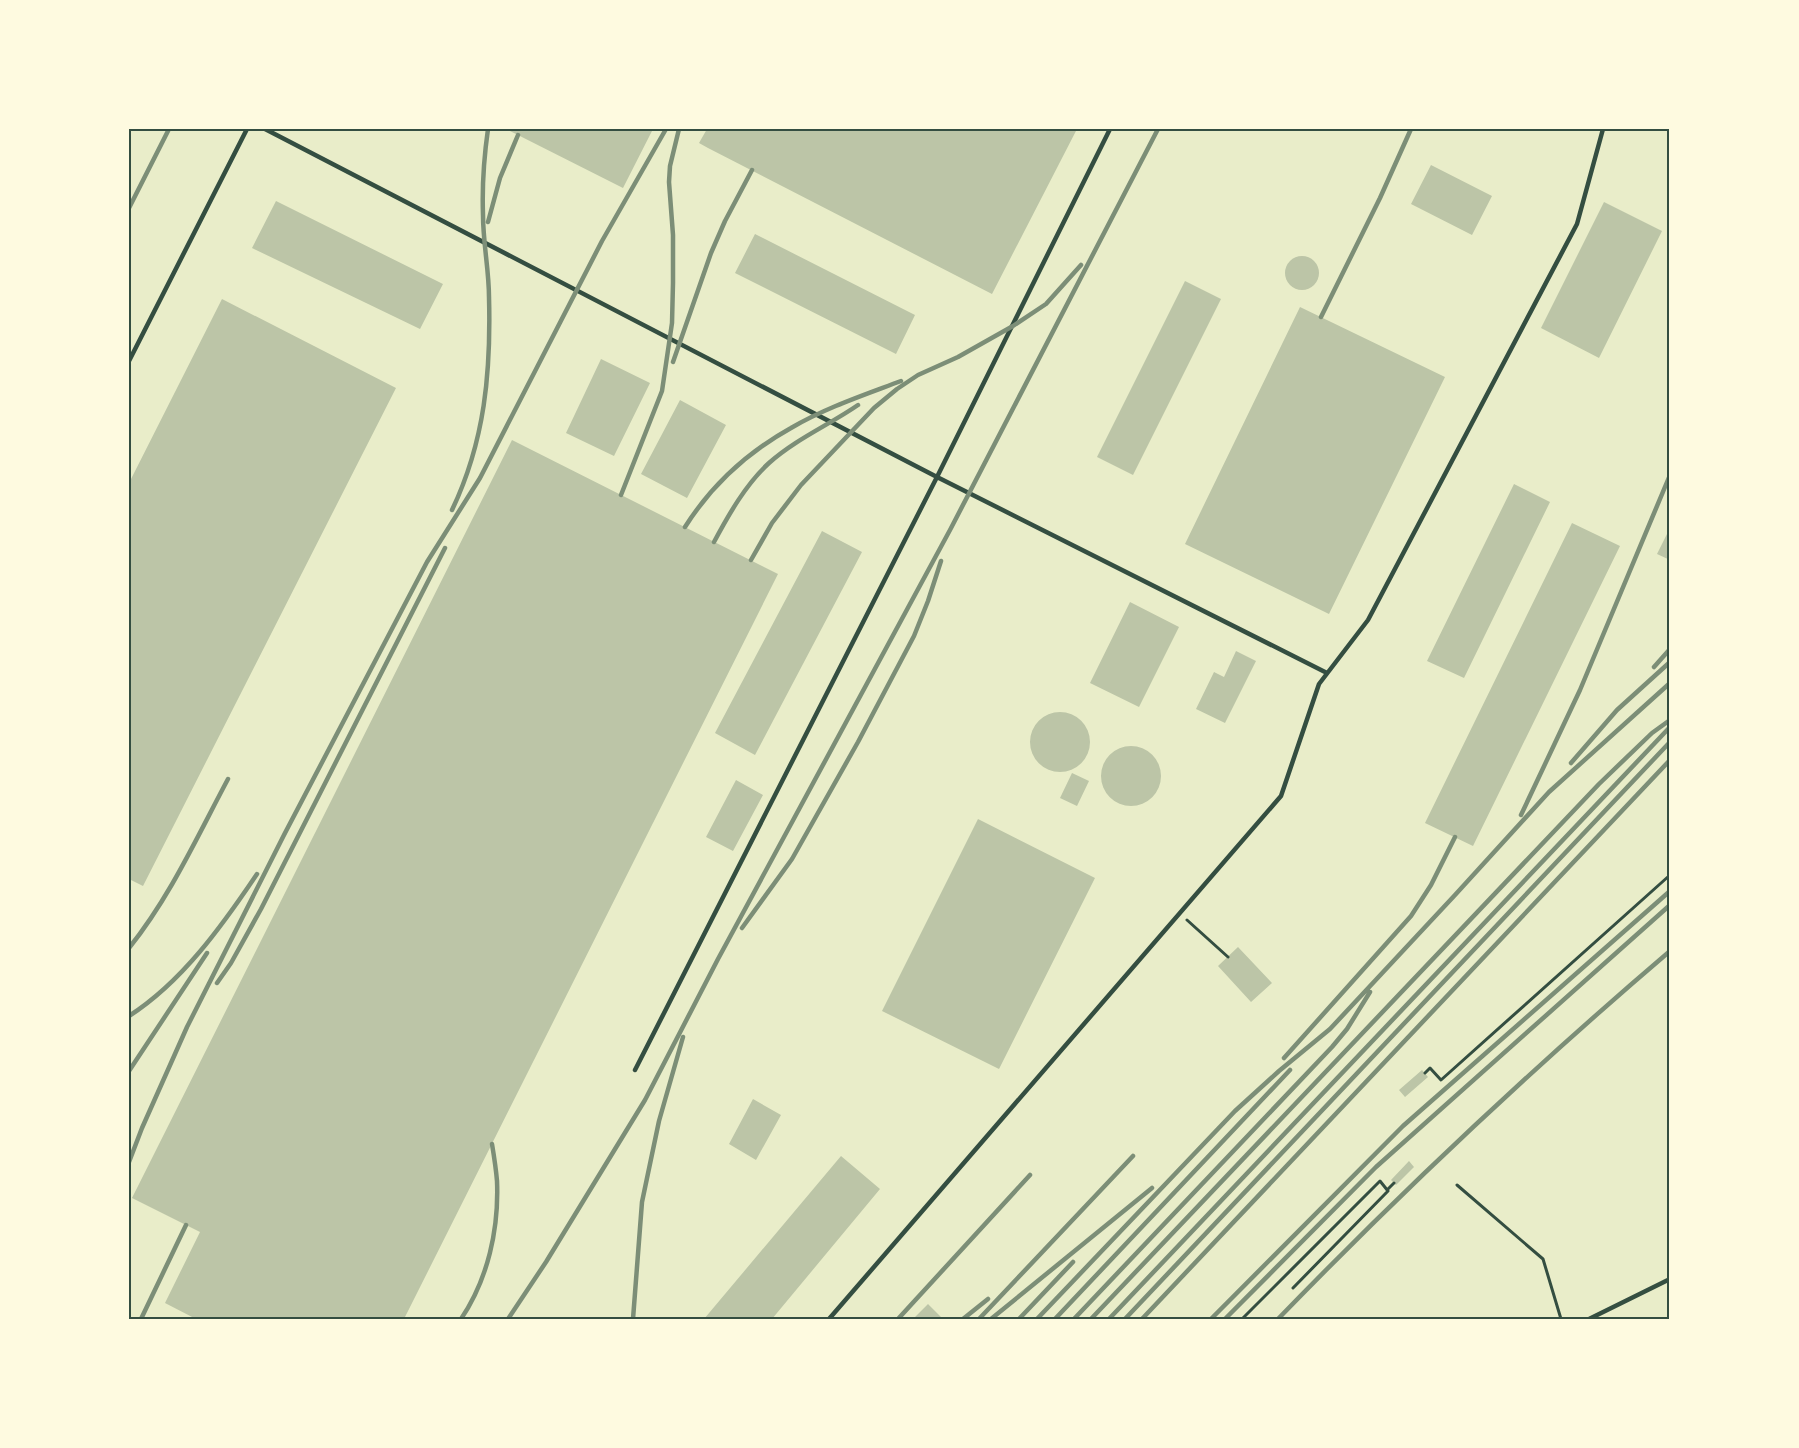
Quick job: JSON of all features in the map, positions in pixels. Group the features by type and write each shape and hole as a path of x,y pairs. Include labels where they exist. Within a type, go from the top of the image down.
{"lane":[{"path":"129,360 247,129"},
{"path":"265,129 937,477 1328,673"},
{"path":"635,1070 937,477 1110,129"},
{"path":"829,1319 1281,796 1319,684 1368,620 1577,224 1603,129"},
{"path":"1589,1319 1670,1279"}],"path":[{"path":"1425,1073 1430,1068 1441,1080 1670,875"},
{"path":"1180,913 1228,957"},
{"path":"1242,1319 1380,1181 1387,1190"},
{"path":"1293,1288 1394,1183"},
{"path":"1457,1185 1543,1259 1562,1319"}],"building":[{"path":"506,129 653,129 623,188"},
{"path":"707,129 1077,129 992,294 699,143"},
{"path":"1431,165 1492,196 1472,235 1411,204"},
{"path":"276,201 443,284 420,329 252,248"},
{"path":"1604,202 1662,231 1599,358 1541,328"},
{"path":"755,234 915,315 896,354 735,273"},
{"path":"1302,256 1314,261 1319,273 1314,285 1302,290 1290,285 1285,273 1290,261"},
{"path":"1185,281 1221,299 1133,475 1097,457"},
{"path":"222,299 396,388 143,886 129,879 129,483"},
{"path":"1300,307 1445,377 1329,614 1185,544"},
{"path":"601,359 650,383 614,456 566,433"},
{"path":"680,400 726,425 687,498 641,474"},
{"path":"512,440 778,574 404,1319 196,1319 165,1303 200,1232 132,1198"},
{"path":"1514,484 1550,502 1464,678 1427,661"},
{"path":"1572,523 1620,546 1473,846 1425,823"},
{"path":"1670,528 1670,560 1657,554"},
{"path":"822,531 862,552 755,755 715,733"},
{"path":"1130,602 1179,627 1139,707 1090,683"},
{"path":"1236,651 1256,661 1225,723 1196,709 1214,672 1224,677"},
{"path":"1054,712 1066,712 1077,717 1085,725 1090,742 1088,754 1077,767 1066,772 1054,772 1043,767 1035,759 1030,748 1030,736 1035,725 1043,717"},
{"path":"1125,746 1137,746 1148,751 1156,759 1161,776 1159,788 1148,801 1137,806 1125,806 1114,801 1106,793 1101,782 1101,770 1106,759 1114,751"},
{"path":"1072,773 1089,781 1077,806 1060,798"},
{"path":"736,780 763,795 733,851 706,837"},
{"path":"978,819 1095,878 999,1069 882,1011"},
{"path":"1238,947 1272,983 1251,1002 1218,966"},
{"path":"1422,1070 1428,1077 1405,1097 1399,1090"},
{"path":"753,1099 781,1115 756,1160 729,1144"},
{"path":"841,1156 880,1189 772,1319 704,1319"},
{"path":"1409,1161 1414,1167 1396,1185 1391,1180"},
{"path":"928,1304 941,1317 939,1319 913,1319"}],"railway":[{"path":"129,208 169,129"},
{"path":"452,510 463,484 479,432 487,379 489,297 483,225 483,194 488,129"},
{"path":"129,1162 187,1027 285,833 427,562 480,478 602,241 666,129"},
{"path":"621,495 662,391 672,323 673,235 670,166 679,129"},
{"path":"508,1319 546,1262 645,1100 718,959 950,530 1158,129"},
{"path":"1321,317 1380,198 1411,129"},
{"path":"488,222 500,178 518,135"},
{"path":"673,362 711,253 752,170"},
{"path":"751,560 772,523 801,485 874,408 918,375 958,357 1013,326 1046,304 1081,265"},
{"path":"685,527 719,484 745,459 775,437 831,408 901,381"},
{"path":"714,542 745,490 769,463 790,447 858,405"},
{"path":"1521,815 1580,690 1670,475"},
{"path":"217,983 231,963 261,909 445,548"},
{"path":"742,928 792,859 858,742 914,636 941,561"},
{"path":"1654,667 1670,649"},
{"path":"1571,763 1617,710 1670,662"},
{"path":"1037,1319 1235,1111 1330,1029 1549,792 1670,683"},
{"path":"1091,1319 1599,784 1652,733 1670,720"},
{"path":"1109,1319 1670,727"},
{"path":"1125,1319 1670,742"},
{"path":"1142,1319 1670,760"},
{"path":"129,948 170,887 228,779"},
{"path":"1284,1058 1411,916 1431,885 1455,837"},
{"path":"129,1016 184,970 215,933 257,874"},
{"path":"1211,1319 1403,1126 1670,891"},
{"path":"1225,1319 1376,1167 1670,905"},
{"path":"1278,1319 1470,1130 1670,951"},
{"path":"129,1071 207,953"},
{"path":"1074,1319 1332,1047 1347,1029 1370,992"},
{"path":"633,1319 642,1202 659,1121 683,1037"},
{"path":"1055,1319 1290,1070"},
{"path":"461,1319 485,1270 494,1235 497,1181 492,1144"},
{"path":"979,1319 1133,1156"},
{"path":"898,1319 1030,1175"},
{"path":"991,1319 1152,1188"},
{"path":"141,1319 186,1225"},
{"path":"1019,1319 1073,1262"},
{"path":"963,1319 988,1299"}]}
